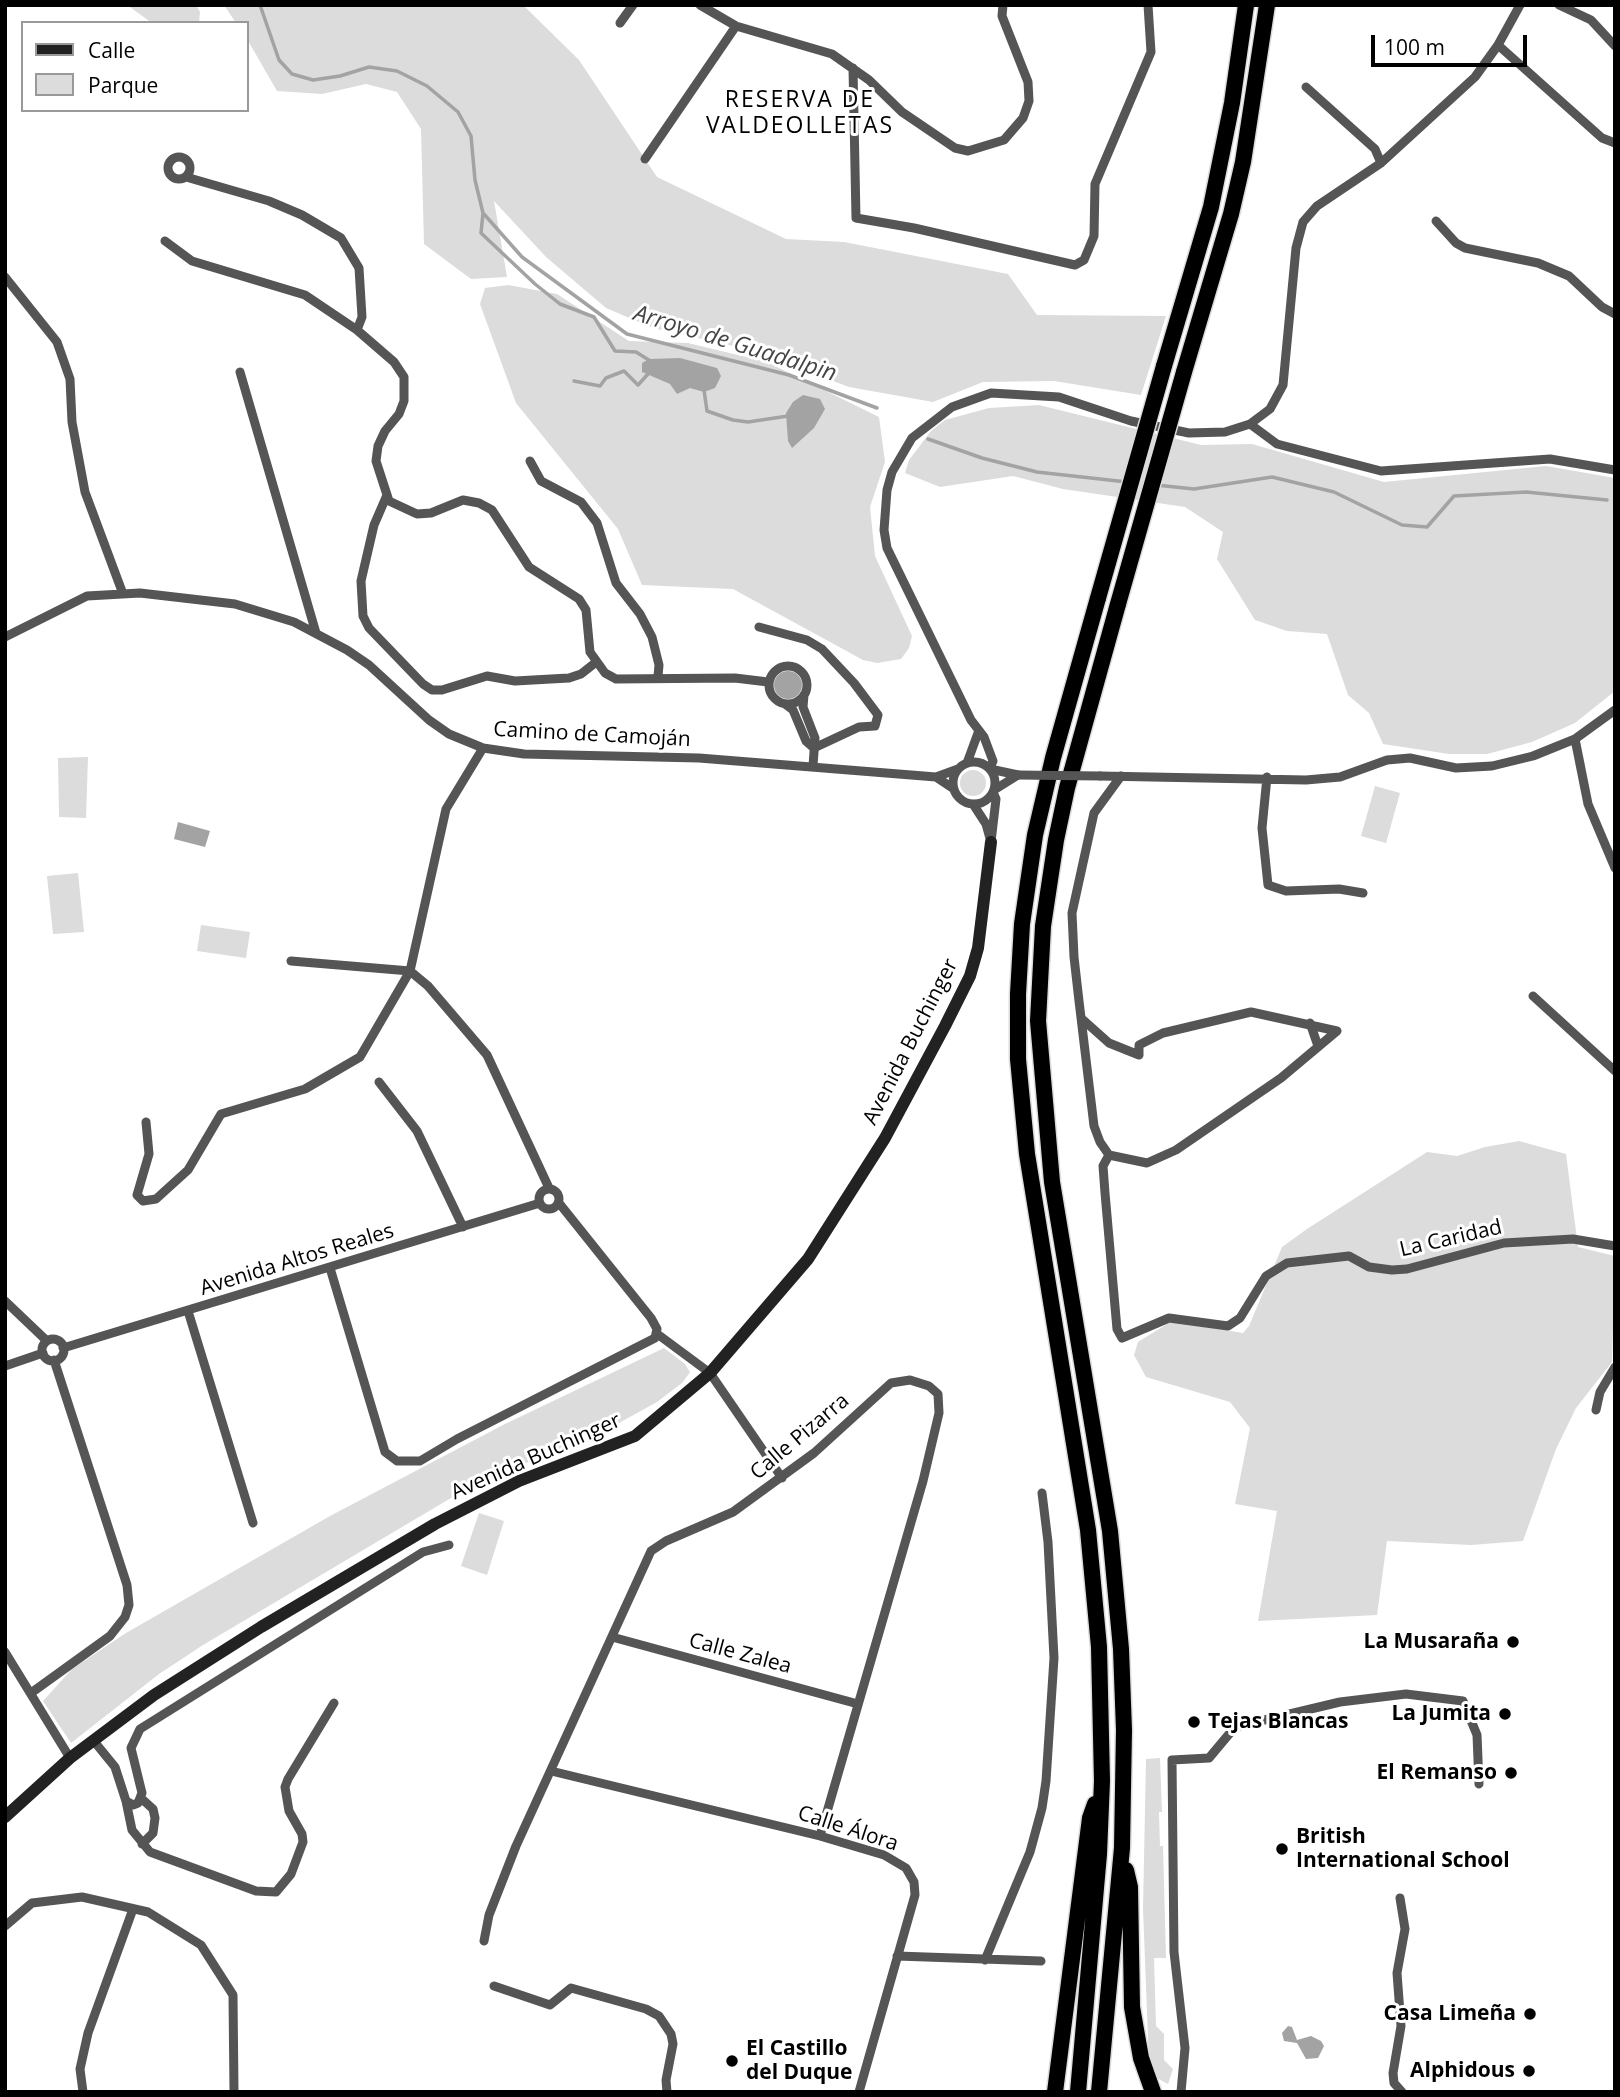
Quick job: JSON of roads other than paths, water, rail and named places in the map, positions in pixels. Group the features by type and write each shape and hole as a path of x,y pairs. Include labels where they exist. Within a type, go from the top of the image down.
{"highway":[{"path":"1078,2092 1095,1925 1102,1782 1099,1647 1088,1530 1027,1154 1018,1059 1022,924 1035,835 1053,758 1214,194 1232,103 1246,5"},
{"path":"1099,2092 1122,1847 1124,1730 1110,1531 1052,1182 1038,1021 1043,926 1059,827 1118,604 1237,188 1253,109 1267,5"},
{"path":"1055,2092 1090,1818 1102,1782"},
{"path":"1122,1847 1130,1887 1132,2007 1141,2058 1153,2092"}],"street":[{"path":"620,23 633,5"},
{"path":"699,5 736,26 832,54 853,68 902,112 956,148 968,151 1004,140 1023,118 1030,102 1028,82 1002,16 1003,5"},
{"path":"853,68 856,218 915,228 1075,265 1084,260 1094,236 1095,184 1151,52 1148,5"},
{"path":"993,791 995,779 990,769 991,755 984,737 978,733 887,548 884,530 887,491 892,472 912,438 952,407 991,393 1059,397 1131,421 1189,433 1225,432 1250,424 1270,408 1283,385 1296,248 1303,222 1317,206 1381,163 1475,77 1498,45 1520,5"},
{"path":"1559,5 1591,20 1615,46"},
{"path":"645,159 736,26"},
{"path":"1498,45 1602,138 1615,143"},
{"path":"1306,87 1375,149 1381,163"},
{"path":"186,177 269,201 302,215 341,238 359,268 362,317 357,330"},
{"path":"1436,221 1456,243 1465,248 1538,264 1569,276 1602,307 1615,314"},
{"path":"165,241 192,261 305,295 357,330 394,362 404,377 404,401 378,446 376,461 387,495 396,505 417,514 431,513 463,500 492,510 529,567 579,599 586,610 590,652 595,663 616,679 658,676 768,682"},
{"path":"5,277 57,342 70,379 72,422 85,492 123,594"},
{"path":"240,372 316,633"},
{"path":"1250,424 1277,443 1381,471 1550,459 1615,470"},
{"path":"530,461 541,481 581,502 597,523 617,583 640,614 652,636 659,665 658,676"},
{"path":"387,495 374,525 361,581 363,616 369,628 423,684 432,690 442,690 487,676 515,681 569,678 581,674 595,663"},
{"name":"Camino de Camoján","path":"5,637 87,596 141,593 235,604 294,622 316,633 369,665 449,734 483,748 524,754 699,758 813,766 936,778 954,789"},
{"path":"759,627 807,640 822,649 854,683 878,715 875,726 859,727 814,748"},
{"path":"768,682 780,667 796,667 806,679 803,708 815,738 813,766"},
{"path":"768,682 771,695 793,710 806,741 814,748"},
{"path":"785,704 796,702 804,695"},
{"path":"962,766 977,762 990,769 1018,775 1267,777 1306,780 1340,777 1387,760 1410,758 1456,768 1492,766 1533,756 1575,739 1615,710"},
{"path":"978,733 953,778 954,789 959,798 973,804 986,800 993,791 1018,775"},
{"path":"1575,739 1588,804 1615,868"},
{"path":"146,1122 149,1154 137,1195 142,1201 156,1199 188,1170 221,1114 305,1089 359,1057 411,971 446,809 483,748"},
{"name":"Camino de Camoján","path":"936,778 962,766"},
{"path":"1082,1018 1108,1043 1139,1055 1139,1045 1163,1033 1251,1012 1310,1023 1336,1031 1281,1078 1176,1150 1147,1163 1109,1155 1094,1126 1082,1018 1072,928 1074,898 1094,813 1121,776"},
{"path":"1267,777 1262,828 1268,885 1286,891 1339,889 1363,893"},
{"name":"Avenida Buchinger","path":"5,1817 70,1758 154,1695 435,1524 519,1481 635,1436 710,1373 808,1259 885,1138 970,976 978,948 988,886 996,800 993,791"},
{"name":"Avenida Buchinger","path":"973,804 986,824 991,842"},
{"path":"291,961 411,971 428,986 487,1055 549,1188 559,1195 559,1203 652,1318 656,1334 710,1373 782,1478"},
{"path":"1533,996 1615,1072"},
{"path":"1310,1023 1318,1046"},
{"path":"379,1082 417,1131 463,1227"},
{"name":"La Caridad","path":"1109,1155 1103,1166 1117,1329 1122,1338 1169,1318 1227,1326 1240,1318 1266,1276 1287,1263 1349,1256 1369,1267 1400,1270 1504,1243 1573,1239 1615,1246"},
{"path":"549,1188 540,1195 540,1203 549,1209 559,1203"},
{"name":"Avenida Altos Reales","path":"64,1348 540,1203"},
{"path":"330,1268 385,1451 397,1461 415,1462 648,1345 656,1334"},
{"path":"5,1301 47,1341 57,1340 64,1348 60,1357 54,1360"},
{"path":"188,1311 253,1522"},
{"path":"43,1353 47,1341"},
{"path":"31,1693 118,1628 125,1617 129,1594 54,1360 43,1353"},
{"path":"5,1366 43,1353"},
{"path":"1596,1410 1600,1392 1615,1367"},
{"name":"Calle Pizarra","path":"484,1941 489,1915 512,1857 651,1551 666,1541 733,1512 814,1453 891,1383 910,1380 929,1386 938,1394 939,1413 923,1481 820,1836"},
{"path":"985,1960 1030,1852 1042,1808 1054,1658 1048,1542 1042,1493"},
{"path":"142,1844 155,1827 153,1809 142,1799 131,1748 140,1729 423,1552 449,1545"},
{"name":"Calle Zalea","path":"612,1637 858,1704"},
{"path":"5,1652 70,1758"},
{"path":"1181,2092 1185,2048 1174,1952 1172,1760 1209,1758 1235,1727 1340,1702 1406,1694 1463,1700 1477,1735 1479,1784"},
{"path":"93,1740 115,1767 132,1830 142,1844 155,1855 256,1891 276,1892 283,1886 299,1859 303,1842 302,1834 289,1811 285,1787 295,1764 334,1703"},
{"name":"Calle Álora","path":"551,1771 820,1836 884,1855 906,1868 914,1882 915,1895 859,2092"},
{"path":"126,1801 133,1805 142,1799"},
{"path":"5,1926 32,1903 82,1897 148,1912 201,1945 233,1995 234,2092"},
{"path":"1400,1898 1405,1929 1397,1973 1401,2026 1393,2073 1394,2083 1402,2092"},
{"path":"83,2092 80,2068 88,2033 133,1909"},
{"path":"897,1956 1041,1961"},
{"path":"494,1986 550,2005 571,1988 646,2009 659,2016 671,2034 673,2045 666,2080 667,2092"}],"waterway":[{"name":"Arroyo de Guadalpin","path":"260,5 279,60 292,74 313,80 340,76 369,67 397,71 427,86 458,112 471,136 475,180 483,213 522,257 627,334 789,375 877,408"},
{"path":"483,213 481,233 535,284 560,304 594,317 615,351 636,352 652,362"},
{"path":"574,381 600,386 606,378 624,371 638,385 648,374"},
{"path":"704,390 707,411 733,420 748,422 788,416"},
{"name":"Arroyo de Guadalpin","path":"928,439 982,458 1037,472 1127,482"},
{"name":"Arroyo de Guadalpin","path":"1156,485 1194,489 1272,477 1334,492 1402,525 1427,527 1454,496 1526,492 1607,500"}],"place":[{"name":"La Musaraña","path":"1513,1642"},
{"name":"La Jumita","path":"1505,1714"},
{"name":"Tejas Blancas","path":"1194,1722"},
{"name":"El Remanso","path":"1511,1773"},
{"name":"British International School","path":"1282,1849"},
{"name":"Casa Limeña","path":"1530,2014"},
{"name":"El Castillo del Duque","path":"732,2061"},
{"name":"Alphidous","path":"1529,2071"}],"district":[{"name":"RESERVA DE VALDEOLLETAS","path":"800,113"}]}
